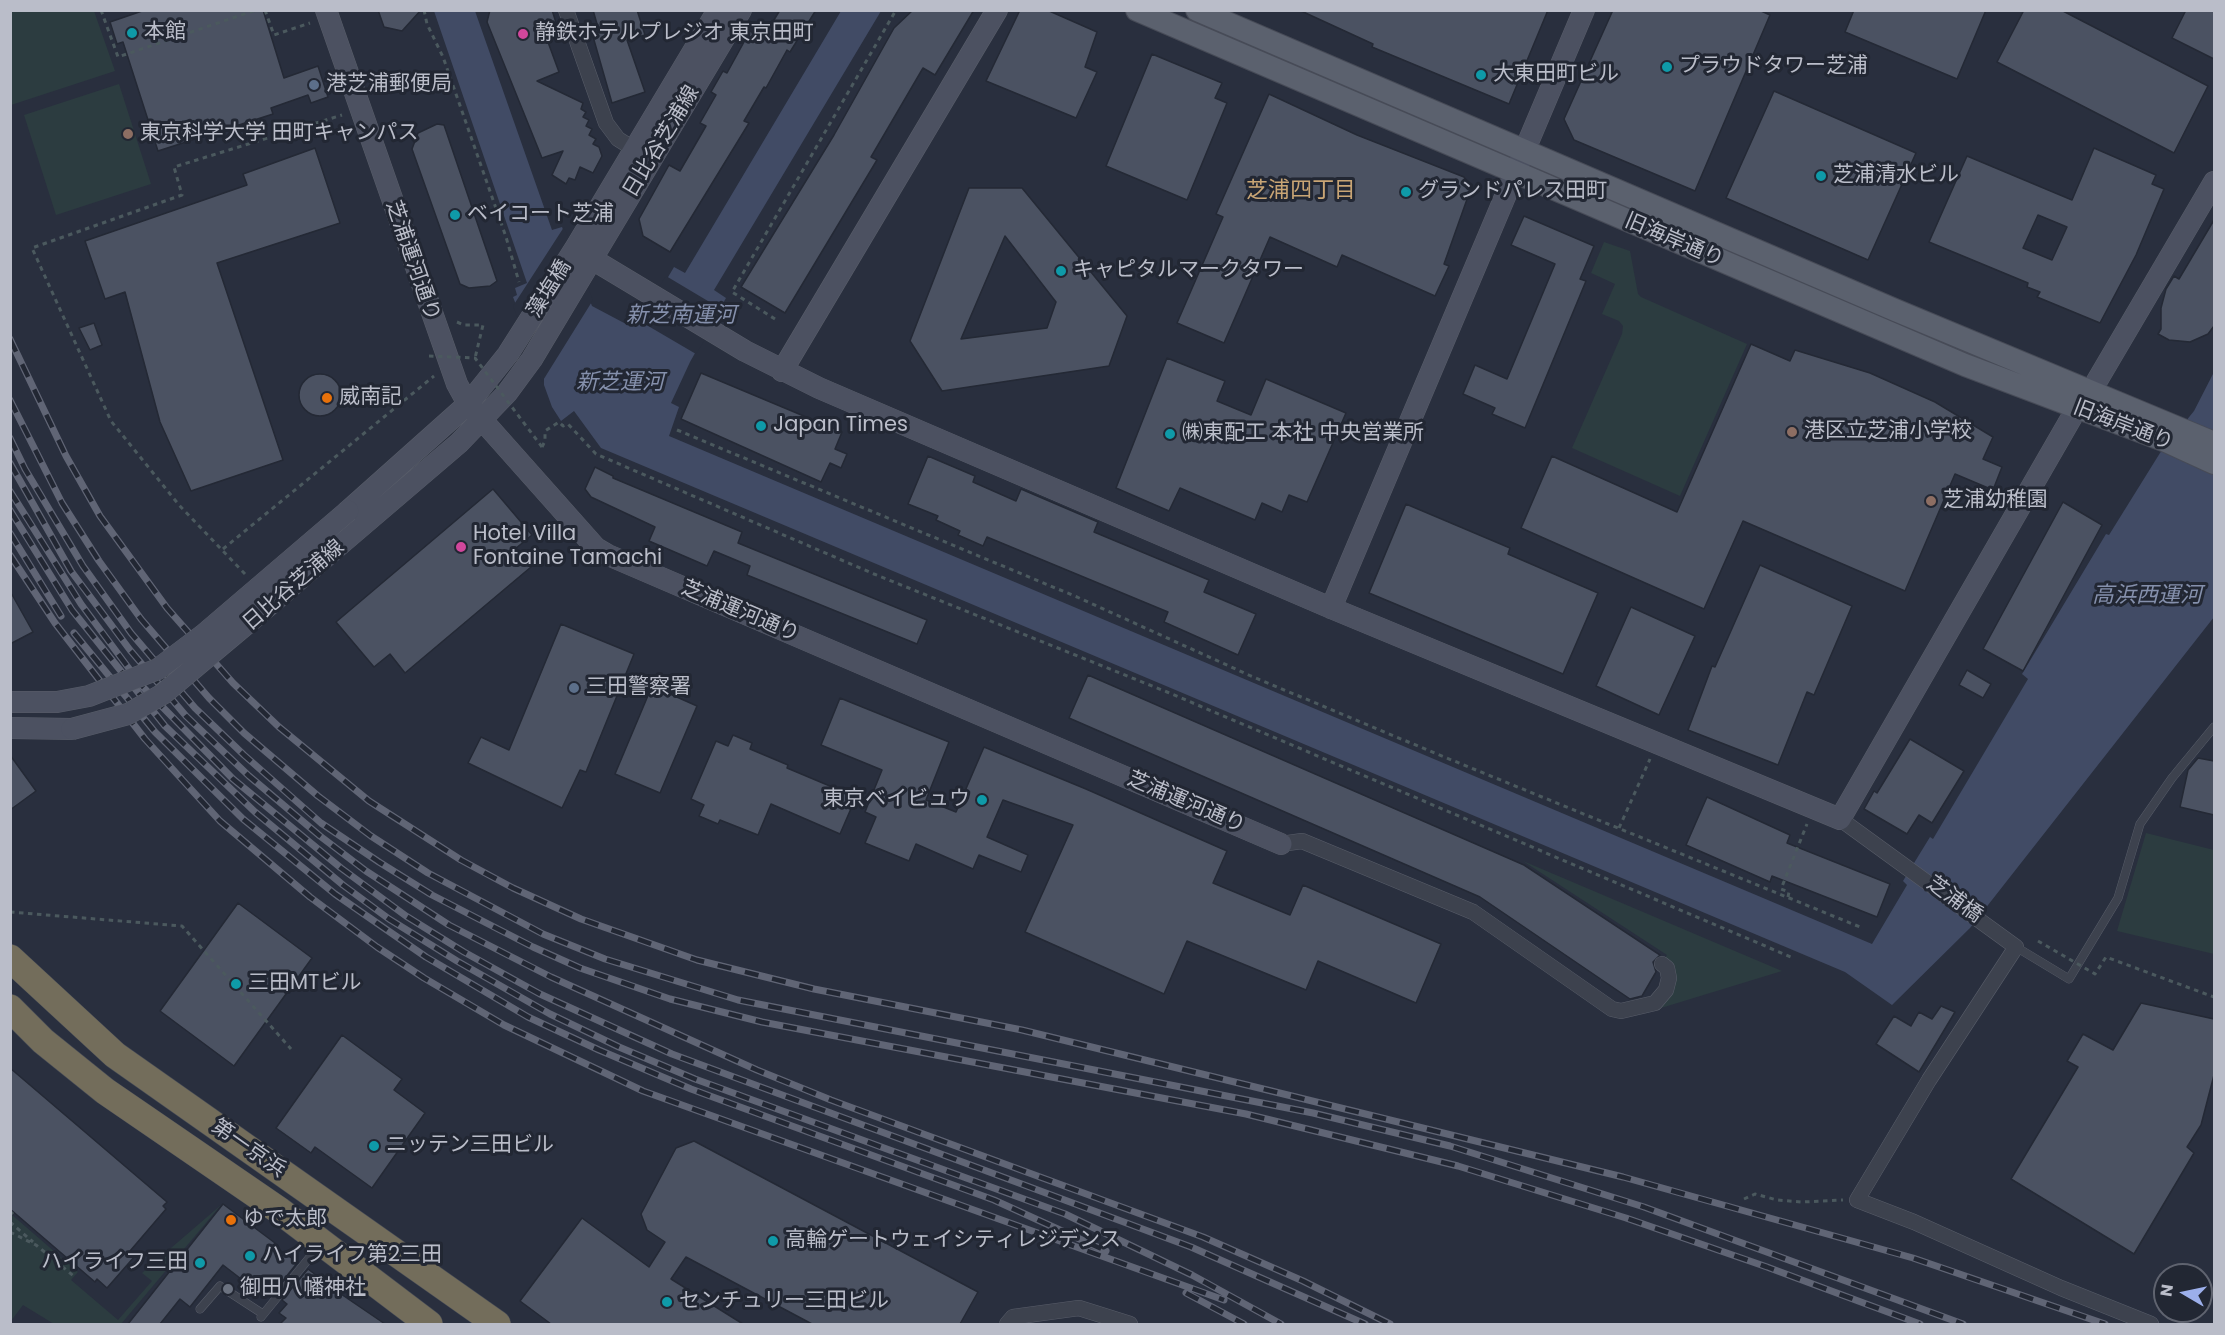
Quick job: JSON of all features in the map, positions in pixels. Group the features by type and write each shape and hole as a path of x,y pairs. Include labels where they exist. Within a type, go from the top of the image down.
{"highway":[{"name":"第一京浜","path":"10,958 115,1055 498,1324"},
{"name":"第一京浜","path":"10,1008 44,1041 105,1091 313,1236 426,1322"},
{"path":"313,1236 318,1198"},
{"path":"426,1322 444,1286"}],"main road":[{"name":"旧海岸通り","path":"1137,10 1965,365 2084,400"},
{"name":"旧海岸通り","path":"1197,10 1524,151 2084,400 2170,433 2214,443"},
{"name":"旧海岸通り","path":"2170,433 2214,462"}],"street":[{"path":"567,10 606,123 618,139 643,155"},
{"path":"782,371 997,10"},
{"path":"1330,608 1584,10"},
{"name":"日比谷芝浦線","path":"584,260 643,155 730,14"},
{"name":"芝浦運河通り","path":"319,16 439,337 468,404 596,548 1281,844"},
{"path":"584,260 649,294 782,371 1330,608 1840,819 2214,182"},
{"name":"藻塩橋","path":"524,331 584,260"},
{"name":"藻塩橋","path":"532,359 584,260"},
{"name":"日比谷芝浦線","path":"10,702 57,702 89,696 158,669 203,635 348,511 468,404 524,331"},
{"name":"日比谷芝浦線","path":"10,728 72,729 128,714 163,694 361,528 483,420 532,359"},
{"name":"芝浦橋","path":"1840,819 1908,866 2016,947"},
{"path":"1281,844 1302,841 1473,912 1612,1009 1621,1011 1655,1003 1665,990 1669,978 1667,968 1662,964"},
{"path":"2016,947 1925,1087 1857,1200 1914,1222 2061,1288 2151,1324"},
{"path":"1007,1324 1013,1317 1078,1308 1130,1324"}],"lane":[{"path":"2016,947 2069,979 2118,898 2140,824 2172,778 2214,727"},
{"path":"200,1309 219,1286 262,1316 313,1236"}],"path":[{"path":"101,10 118,57 256,10"},
{"path":"266,10 274,35 319,16"},
{"path":"424,10 427,24 443,57 502,226 519,282"},
{"path":"775,319 732,292 896,10"},
{"path":"344,114 174,167 182,195 32,248 111,421 179,505 223,549 434,376"},
{"path":"453,312 457,322 483,326 475,358"},
{"path":"429,356 475,358"},
{"path":"475,358 542,447 545,441 545,431 559,422 563,426 568,424 596,454 874,574 1167,692 1791,957"},
{"path":"677,430 1077,597 1284,690 1860,927"},
{"path":"1619,828 1657,744"},
{"path":"1788,897 1789,892 1781,888 1813,808"},
{"path":"10,912 182,926 291,1049"},
{"path":"2038,941 2095,974 2106,957 2214,997"},
{"path":"1744,1199 1755,1194 1777,1200 1802,1202 1857,1200"},
{"path":"10,1222 76,1278"},
{"path":"10,1232 36,1245"}],"shaded area":[{"path":"10,11 94,11 115,71 11,105"},
{"path":"119,84 151,184 56,215 24,115"},
{"path":"1604,242 1630,251 1638,294 1641,297 1747,344 1680,496 1572,448 1622,334 1623,326 1619,321 1602,314 1615,284 1591,273"},
{"path":"2146,833 2214,850 2214,954 2117,931"},
{"path":"1523,861 1782,971 1661,1008 1669,997 1664,960 1667,955"},
{"path":"221,1205 121,1324 54,1324 23,1305 11,1321 11,1214 78,1272 71,1280 118,1320 152,1281 142,1273"}],"water":[{"path":"434,11 475,11 552,230 562,227 592,306 626,324 634,322 638,314 644,318 674,267 685,273 841,11 881,11 714,290 726,298 690,362 671,403 679,407 669,436 1872,944 1907,885 1903,881 1930,837 1933,839 2028,679 2022,674 2106,534 2109,535 2160,453 2194,411 2214,372 2214,617 1970,928 1892,1005 1845,972 601,448 574,411 561,421 552,407 544,385 544,376 513,297 517,295 515,288 527,283"}],"pier":[{"path":"564,227 593,300 542,382 513,306"},
{"path":"666,276 723,310 696,354 638,320"}],"building":[{"path":"145,10 263,10 284,78 318,66 328,97 311,103 308,95 271,108 273,114 158,151 123,42 117,44 110,22"},
{"path":"378,10 421,10 402,31 384,27"},
{"path":"490,10 552,10 558,29 545,34 559,72 537,81 583,103 581,109 586,112 583,117 589,120 586,126 592,129 589,135 596,139 593,144 599,147 602,156 593,173 580,167 575,180 569,178 566,184 552,175 563,151 542,158 487,22"},
{"path":"593,10 637,10 645,35 627,40 645,92 612,103 590,26 597,24"},
{"path":"780,10 816,10 790,52 787,50 766,88 764,87 744,121 749,123 670,252 643,236 639,219 669,165 680,171 706,126 700,123 716,95 711,92 723,71 727,73 750,31 763,38"},
{"path":"913,10 974,10 935,75 923,68 871,157 877,160 785,313 741,287 834,135 894,28"},
{"path":"1020,10 1047,10 1097,32 1085,67 1097,72 1076,118 986,81"},
{"name":"大東田町ビル","path":"1299,10 1548,10 1509,104 1372,47 1373,44"},
{"name":"プラウドタワー芝浦","path":"1613,10 1759,10 1770,15 1695,191 1574,140 1564,119"},
{"path":"1854,10 1986,10 1957,79 1845,32"},
{"path":"2024,10 2061,10 2208,86 2174,153 1997,62"},
{"path":"2186,10 2214,10 2214,59 2172,38"},
{"path":"1152,54 1222,83 1215,98 1227,103 1187,200 1106,166"},
{"name":"芝浦清水ビル","path":"1774,91 1916,153 1868,260 1726,198"},
{"path":"1269,94 1357,135 1464,177 1471,188 1444,264 1449,266 1435,296 1342,255 1337,267 1270,237 1224,343 1177,323 1223,217 1216,214"},
{"name":"ベイコート芝浦","path":"437,124 444,125 497,281 490,286 469,288 460,284 412,149 418,133"},
{"path":"315,148 340,223 217,263 283,460 191,491 160,422 125,292 105,299 85,241 247,185 243,174"},
{"path":"2094,148 2156,175 2152,184 2164,189 2136,255 2100,323 2037,297 2040,292 2027,287 2028,283 1929,242 1967,156 2072,200","holes":["2038,215 2067,227 2052,260 2023,248"]},
{"name":"キャピタルマークタワー","path":"969,188 1022,188 1127,316 1109,366 942,391 910,341","holes":["1005,236 1056,302 1047,328 961,339"]},
{"path":"1524,216 1594,246 1580,279 1586,281 1525,428 1492,414 1495,408 1463,394 1475,365 1507,379 1555,264 1511,245"},
{"path":"2214,220 2214,326 2208,334 2190,342 2169,340 2158,334 2161,329 2161,308 2166,289 2174,276 2179,279"},
{"path":"94,323 102,345 90,350 79,328"},
{"path":"1751,344 1790,361 1795,350 1870,373 1935,402 1993,437 1983,459 2002,467 1993,490 1955,474 1905,591 1743,521 1704,609 1521,528 1552,456 1677,512"},
{"path":"1167,358 1225,381 1217,401 1251,415 1266,379 1346,413 1307,502 1289,495 1282,512 1262,503 1255,520 1180,488 1169,511 1116,488"},
{"name":"Japan Times","path":"701,373 842,432 835,449 847,454 841,468 830,463 821,482 681,419"},
{"path":"320,374 328,375 335,380 340,387 340,403 335,410 328,415 320,416 312,415 305,410 300,403 299,395 300,387 305,380 312,375"},
{"path":"928,456 975,476 973,482 1016,501 1021,489 1098,522 1094,532 1209,580 1204,592 1256,614 1238,655 1164,622 1168,612 987,537 983,546 958,535 960,531 936,520 938,516 908,504"},
{"path":"595,467 613,478 742,532 738,543 927,620 917,644 747,575 750,566 714,551 707,566 649,541 655,527 591,497 585,489"},
{"path":"493,489 532,535 515,549 531,567 405,673 390,654 374,667 336,622"},
{"path":"2063,502 2102,525 2023,671 1983,649"},
{"path":"1406,504 1510,548 1508,554 1598,593 1563,674 1369,593"},
{"path":"1760,565 1852,606 1814,695 1807,692 1778,765 1688,730 1712,666 1715,667"},
{"path":"10,591 33,632 10,644"},
{"path":"1631,607 1695,636 1659,715 1596,686"},
{"path":"561,624 634,654 586,772 580,770 562,808 468,763 481,737 509,750"},
{"path":"1967,670 1991,684 1983,698 1959,685"},
{"path":"1088,675 1524,865 1660,955 1653,962 1656,972 1642,996 1630,999 1480,897 1069,718"},
{"path":"652,686 697,706 660,793 615,774"},
{"path":"840,698 949,742 926,800 956,812 984,747 1227,851 1213,883 1290,915 1303,885 1441,944 1416,1003 1318,961 1306,990 1187,941 1164,994 1025,932 1073,825 1003,800 987,837 1028,855 1021,872 979,855 973,869 916,844 909,861 865,843 876,817 865,812 882,770 821,745"},
{"path":"733,735 752,743 750,749 788,765 787,768 856,797 840,834 771,804 758,835 720,820 718,824 699,816 704,805 691,799 716,741 728,746"},
{"path":"1910,739 1964,771 1932,823 1919,815 1907,834 1864,809 1874,791 1877,793"},
{"path":"10,755 36,791 10,810"},
{"path":"2198,758 2214,761 2214,815 2180,807 2188,770"},
{"path":"1707,797 1790,835 1787,843 1890,884 1877,917 1772,876 1770,882 1686,845"},
{"name":"三田MTビル","path":"238,903 312,958 234,1066 160,1011"},
{"path":"2141,1003 2214,1019 2214,1075 2201,1125 2187,1147 2194,1153 2134,1254 2011,1179 2078,1067 2067,1061 2083,1034 2113,1050"},
{"path":"1941,1006 1955,1012 1919,1072 1876,1044 1894,1016 1911,1026 1919,1012 1932,1019"},
{"path":"342,1035 402,1079 394,1090 425,1113 372,1188 315,1147 311,1153 276,1128"},
{"path":"10,1068 167,1202 163,1206 166,1209 130,1251 135,1256 107,1288 97,1279 95,1282 10,1209"},
{"name":"高輪ゲートウェイシティレジデンス","path":"694,1141 978,1292 960,1324 812,1324 686,1257 671,1279 743,1324 551,1324 520,1301 582,1218 649,1267 665,1242 647,1230 641,1214 676,1148"},
{"name":"ハイライフ三田","path":"223,1204 275,1243 273,1246 298,1262 273,1293 250,1276 245,1282 223,1265 190,1307 180,1299 160,1324 128,1324"},
{"path":"308,1269 385,1324 280,1324 286,1318 279,1313 287,1304 282,1300"}],"railway":[{"path":"10,339 66,456 100,516 167,608 233,683 279,727 369,801 461,860 513,888 581,919 697,960 814,989 1022,1030 1623,1177 1913,1258 2105,1324"},
{"path":"10,400 62,503 99,561 141,619 209,698 244,733 318,796 371,836 428,873 543,934 605,959 738,1000 1313,1113 1450,1146 1644,1207 1963,1324"},
{"path":"10,438 25,469 83,566 131,633 195,708 321,823 432,895 533,947 580,968 670,999 762,1022 1246,1114 1458,1166 1626,1218 1920,1324"},
{"path":"10,463 71,571 130,650 186,716 249,776 320,836 366,871 449,925 551,977 757,1070 831,1100 1203,1237 1303,1281 1390,1324"},
{"path":"10,491 81,604 142,686 233,779 341,868 406,916 464,952 540,994 672,1054 1191,1247 1365,1324"},
{"path":"10,510 72,610 165,726 255,812 343,885 389,919 550,1014 619,1047 695,1079 1065,1214 1192,1275 1281,1324"},
{"path":"10,533 61,616"},
{"path":"10,555 55,623 145,739 220,821 310,897 377,947 424,978 504,1025 643,1091 1224,1300"},
{"path":"74,633 155,732 243,819 335,894 426,957 528,1017 599,1050 691,1089 994,1200 1106,1251"},
{"path":"1186,1293 1244,1324"}],"place":[{"name":"本館","path":"132,33"},
{"name":"静鉄ホテルプレジオ 東京田町","path":"523,34"},
{"name":"プラウドタワー芝浦","path":"1667,67"},
{"name":"大東田町ビル","path":"1481,75"},
{"name":"港芝浦郵便局","path":"314,85"},
{"name":"東京科学大学 田町キャンパス","path":"128,134"},
{"name":"芝浦清水ビル","path":"1821,176"},
{"name":"グランドパレス田町","path":"1406,192"},
{"name":"ベイコート芝浦","path":"455,215"},
{"name":"キャピタルマークタワー","path":"1061,271"},
{"name":"威南記","path":"327,398"},
{"name":"Japan Times","path":"761,426"},
{"name":"港区立芝浦小学校","path":"1792,432"},
{"name":"㈱東配工 本社 中央営業所","path":"1170,434"},
{"name":"芝浦幼稚園","path":"1931,501"},
{"name":"Hotel Villa Fontaine Tamachi","path":"461,547"},
{"name":"三田警察署","path":"574,688"},
{"name":"東京ベイビュウ","path":"982,800"},
{"name":"三田MTビル","path":"236,984"},
{"name":"ニッテン三田ビル","path":"374,1146"},
{"name":"ゆで太郎","path":"231,1220"},
{"name":"高輪ゲートウェイシティレジデンス","path":"773,1241"},
{"name":"ハイライフ第2三田","path":"250,1256"},
{"name":"ハイライフ三田","path":"200,1263"},
{"name":"御田八幡神社","path":"228,1289"},
{"name":"センチュリー三田ビル","path":"667,1302"}],"district":[{"name":"芝浦四丁目","path":"1301,191"}],"water label":[{"name":"新芝南運河","path":"681,316"},
{"name":"新芝運河","path":"620,383"},
{"name":"高浜西運河","path":"2147,596"}]}
